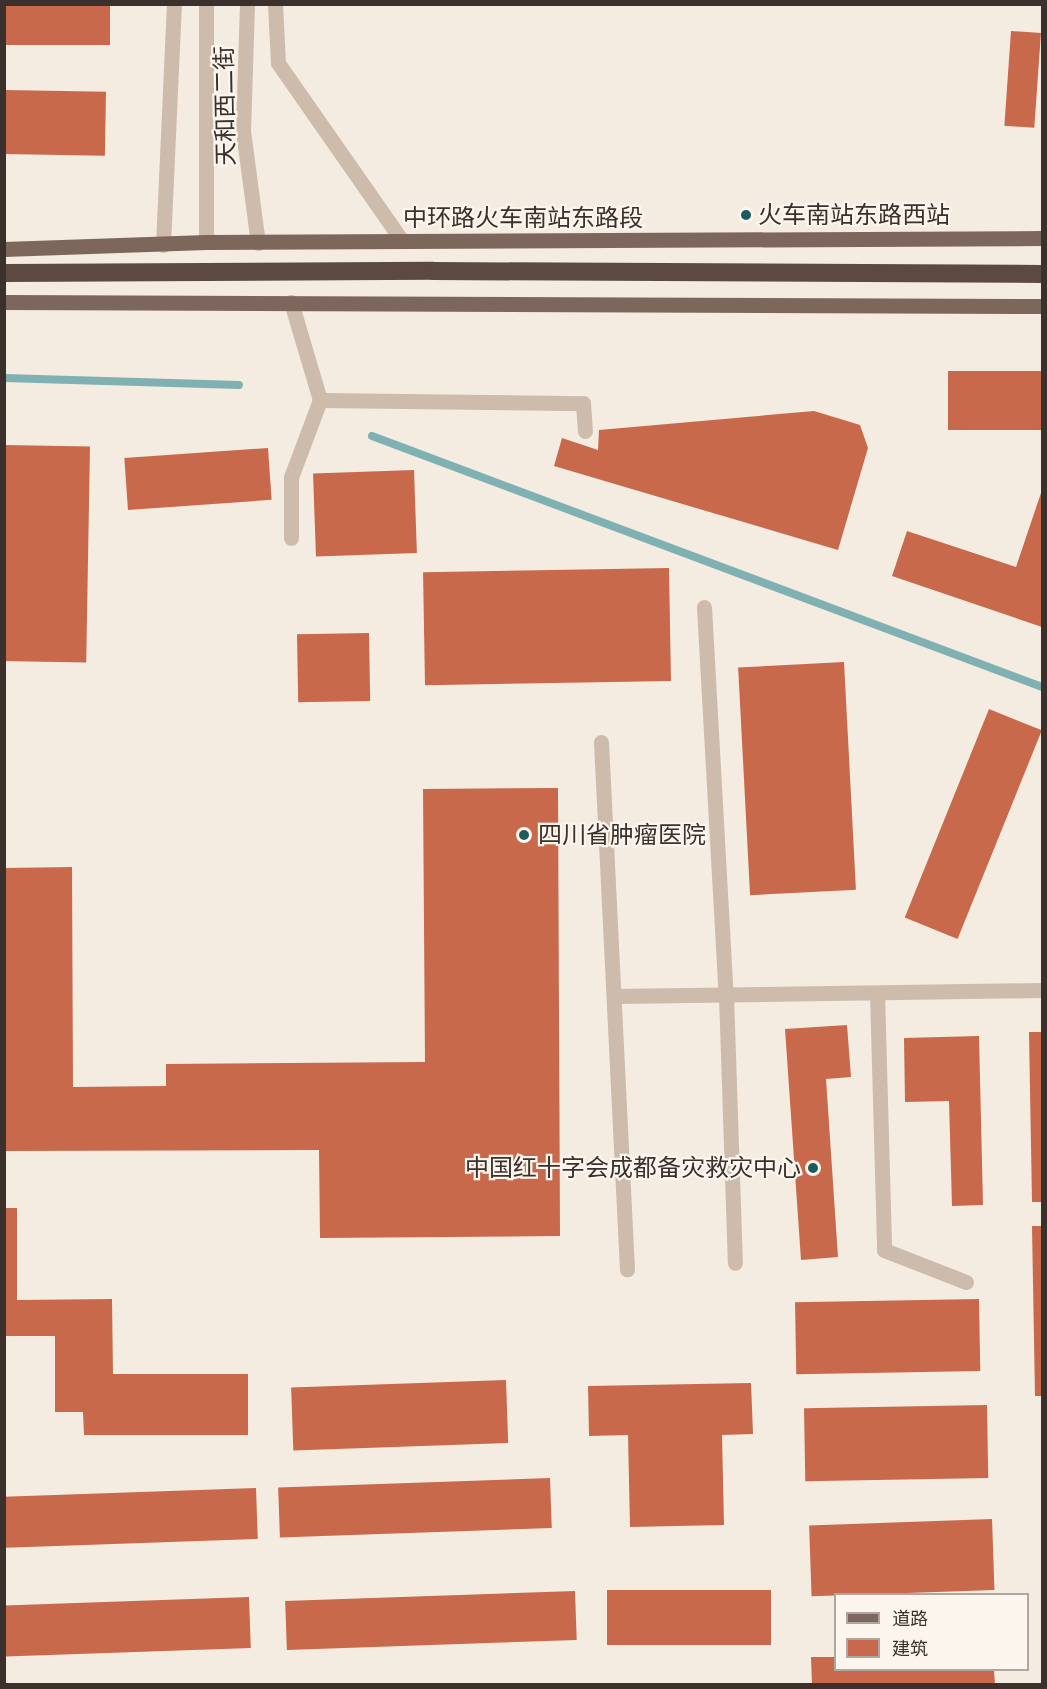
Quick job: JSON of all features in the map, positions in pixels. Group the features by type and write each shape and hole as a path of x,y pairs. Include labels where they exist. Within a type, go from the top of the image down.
{"highway":[{"path":"4,273 433,271 1042,274"}],"main road":[{"name":"中环路火车南站东路段","path":"4,249 206,242 1042,238"},
{"path":"4,302 1042,306"}],"street":[{"path":"163,245 174,4"},
{"path":"206,4 206,242"},
{"name":"天和西二街","path":"247,4 243,131 258,243"},
{"path":"275,4 278,63 402,241"},
{"path":"291,302 320,400 291,477 291,538"},
{"path":"320,400 583,403 585,431"},
{"path":"704,607 726,995 735,1263"},
{"path":"601,742 627,1269"},
{"path":"614,996 1042,990"},
{"path":"877,993 884,1250 966,1282"}],"building":[{"path":"4,4 110,4 110,45 4,45"},
{"path":"1011,31 1041,33 1034,128 1004,126"},
{"path":"4,90 106,92 105,156 4,154"},
{"path":"948,371 1042,371 1042,430 948,430"},
{"path":"814,411 860,425 868,448 838,550 554,466 562,438 598,450 599,430"},
{"path":"4,445 90,447 86,662 4,661"},
{"path":"268,448 272,500 128,510 124,458"},
{"path":"414,470 417,553 316,556 313,474"},
{"path":"1042,490 1042,627 892,576 907,531 1016,567"},
{"path":"669,568 671,681 425,685 423,572"},
{"path":"369,633 370,701 298,702 297,634"},
{"path":"844,662 856,890 750,895 738,668"},
{"path":"989,709 1042,730 958,939 905,918"},
{"path":"558,788 560,1236 320,1238 319,1150 4,1151 4,868 72,867 73,1087 166,1086 166,1064 425,1062 423,789"},
{"name":"中国红十字会成都备灾救灾中心","path":"847,1025 851,1077 826,1079 838,1257 801,1260 785,1029"},
{"path":"1029,1032 1042,1032 1042,1202 1032,1202"},
{"path":"979,1036 983,1205 952,1206 949,1101 905,1102 904,1038"},
{"path":"4,1208 17,1208 17,1300 112,1299 113,1374 248,1374 248,1435 84,1435 83,1412 55,1412 55,1336 4,1336"},
{"path":"1032,1226 1042,1226 1042,1396 1035,1396"},
{"path":"979,1299 980,1371 796,1374 795,1302"},
{"path":"506,1380 508,1443 293,1450 291,1388"},
{"path":"751,1383 753,1434 722,1435 724,1525 630,1527 628,1435 589,1436 588,1386"},
{"path":"987,1405 988,1478 805,1481 804,1408"},
{"path":"550,1478 552,1528 280,1537 278,1487"},
{"path":"256,1488 258,1539 6,1548 4,1497"},
{"path":"992,1519 994,1590 834,1593 834,1596 812,1596 809,1525"},
{"path":"607,1590 771,1590 771,1645 607,1645"},
{"path":"575,1591 577,1640 287,1650 285,1601"},
{"path":"249,1597 251,1648 6,1657 4,1606"},
{"path":"811,1657 834,1657 834,1671 994,1671 995,1684 812,1684"}],"waterway":[{"path":"4,378 239,385"},
{"path":"372,436 1042,687"}],"place":[{"name":"火车南站东路西站","path":"746,215"},
{"name":"四川省肿瘤医院","path":"524,835"},
{"name":"中国红十字会成都备灾救灾中心","path":"813,1168"}]}
